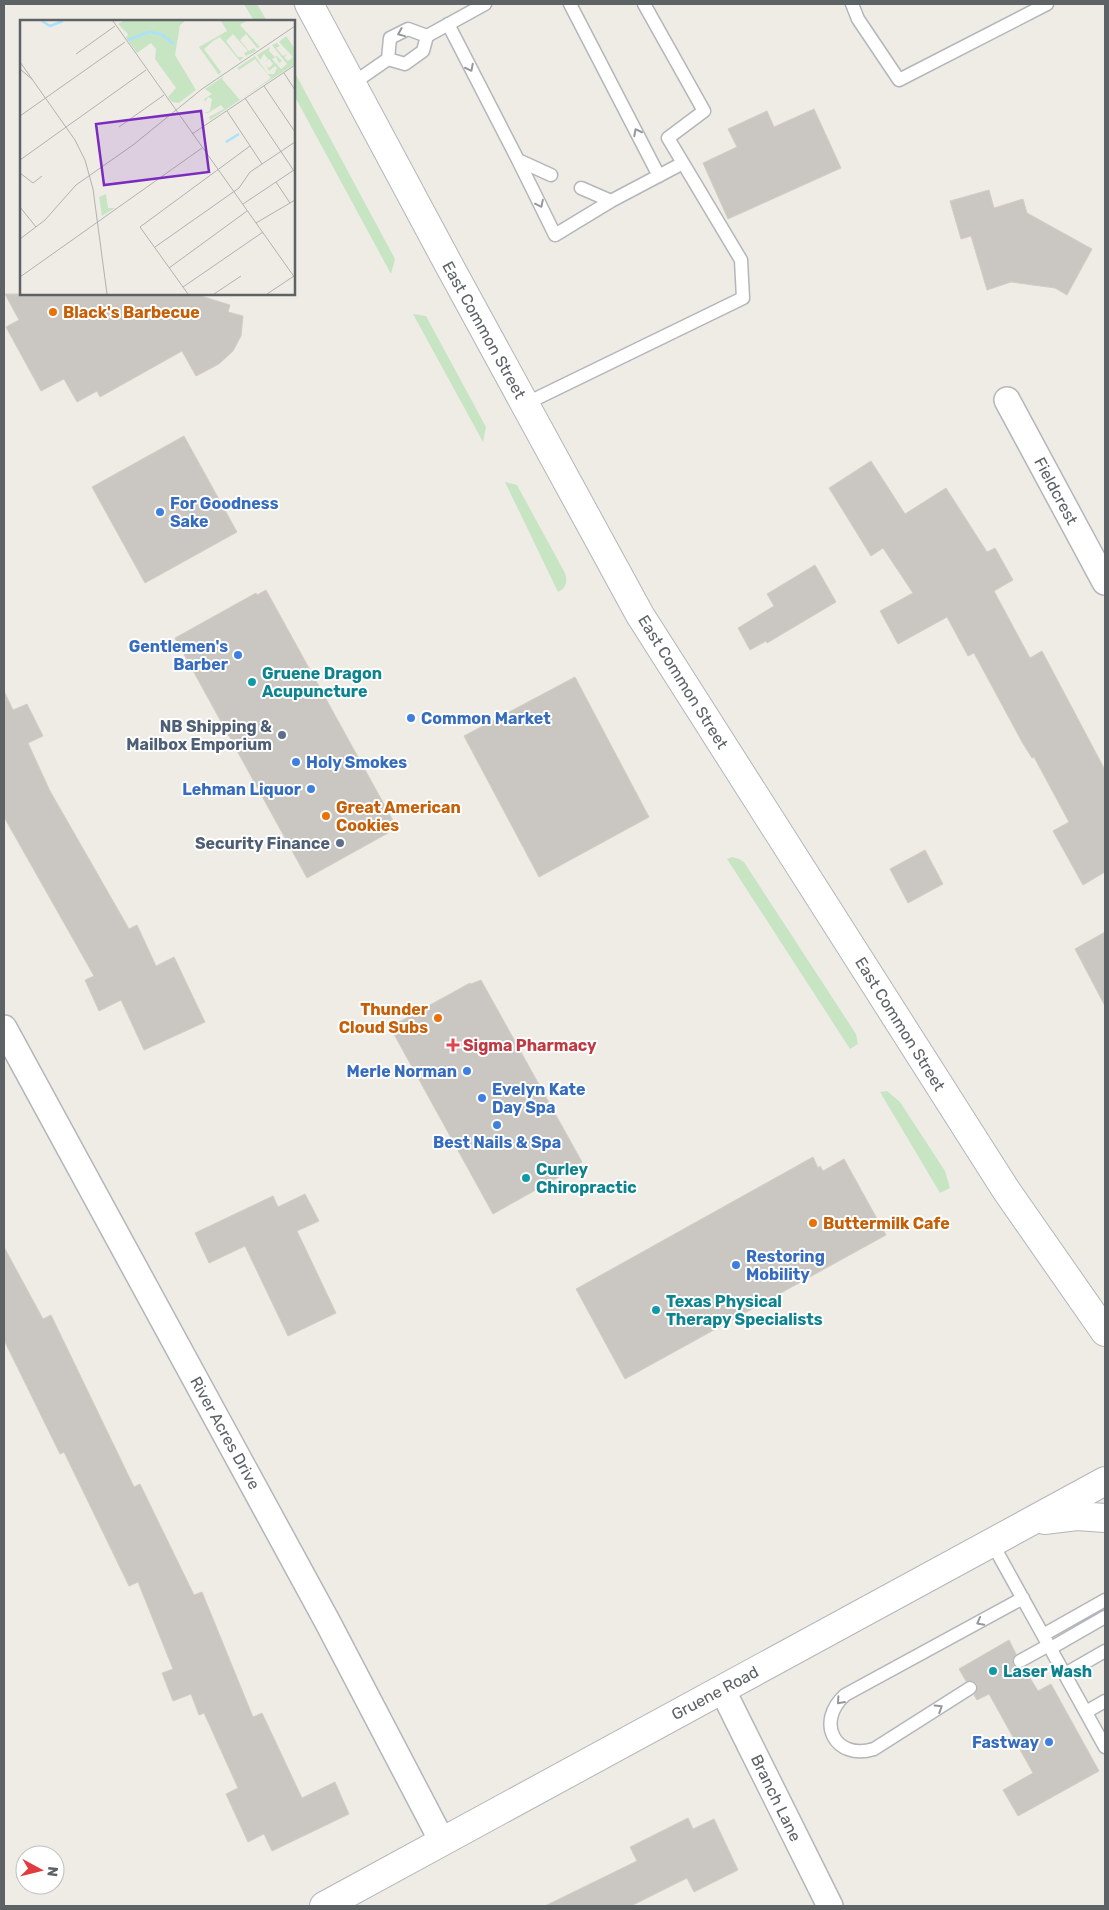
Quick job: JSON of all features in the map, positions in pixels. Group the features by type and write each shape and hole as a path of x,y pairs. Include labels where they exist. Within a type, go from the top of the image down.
{"main road":[{"name":"East Common Street","path":"309,4 524,404 646,623 1006,1190 1105,1332"},
{"name":"Gruene Road","path":"324,1906 1105,1481"},
{"path":"1030,1522 1077,1516 1105,1518"}],"street":[{"name":"Fieldcrest","path":"1007,400 1105,582"},
{"name":"River Acres Drive","path":"4,1028 327,1621 442,1841"},
{"name":"Branch Lane","path":"722,1689 830,1906"}],"lane":[{"path":"388,59 405,64 423,51 427,36 485,4"},
{"path":"570,4 659,176"},
{"path":"524,404 743,298 741,260 668,138 704,111 644,4"},
{"path":"852,4 858,19 899,80 1047,4"},
{"path":"448,24 555,235 610,201 682,163"},
{"path":"352,84 388,59 390,38 408,29 427,36"},
{"path":"518,160 550,174"},
{"path":"580,188 610,201"},
{"path":"992,1543 1105,1747"},
{"path":"970,1688 874,1749 863,1752 851,1751 841,1746 834,1736 830,1725 831,1713 837,1702 845,1695 1023,1598"},
{"path":"1020,1660 1105,1600"},
{"path":"1048,1642 1105,1617"},
{"path":"1065,1674 1105,1651"},
{"path":"1086,1712 1105,1701"}],"green space":[{"path":"244,4 257,4 266,20 253,20"},
{"path":"295,73 395,259 391,274 295,97"},
{"path":"413,314 426,316 486,427 483,442"},
{"path":"505,482 517,485 565,573 566,584 558,592"},
{"path":"732,857 744,862 856,1034 858,1044 850,1049 727,859"},
{"path":"887,1091 900,1102 945,1171 950,1188 940,1193 880,1092"}],"building":[{"path":"814,109 841,168 728,219 703,163 737,147 728,129 767,111 774,127"},
{"path":"989,190 994,208 1023,199 1027,213 1092,249 1067,295 1055,288 1011,282 987,290 971,236 961,239 950,201"},
{"path":"5,294 200,295 230,305 228,312 243,316 241,336 233,351 219,364 196,376 182,351 100,397 97,391 77,402 64,379 41,391 6,327 19,320"},
{"name":"For Goodness Sake","path":"184,436 237,532 145,583 92,487"},
{"path":"871,461 905,514 946,488 987,552 995,548 1013,580 994,591 1030,658 1042,651 1105,770 1105,872 1083,885 1053,831 1069,822 1034,757 1032,758 1022,742 974,653 968,656 947,617 898,644 880,611 913,593 883,548 871,556 829,488"},
{"path":"815,565 836,602 767,643 766,641 750,650 738,628 774,606 767,594"},
{"path":"266,590 396,826 388,833 307,878 175,638 256,593 257,595"},
{"path":"575,677 649,817 539,877 464,736"},
{"path":"4,691 13,710 27,704 43,736 28,743 50,791 129,929 137,925 156,966 174,957 205,1022 144,1050 121,1000 99,1011 85,980 94,976 4,817"},
{"path":"925,850 943,884 908,903 890,869"},
{"path":"1105,932 1105,1006 1075,949"},
{"path":"481,980 582,1162 573,1166 573,1169 493,1214 390,1027 470,983"},
{"path":"813,1157 818,1168 820,1166 823,1171 844,1159 886,1235 625,1379 576,1289"},
{"path":"305,1194 319,1221 297,1231 336,1313 288,1336 245,1246 209,1263 195,1233 273,1196 278,1207"},
{"path":"4,1247 43,1319 51,1315 134,1487 140,1484 194,1595 202,1592 253,1717 262,1713 302,1798 335,1782 349,1814 272,1851 264,1834 248,1842 226,1794 238,1788 204,1713 199,1715 191,1694 173,1701 162,1673 173,1669 138,1582 129,1586 64,1452 60,1454 4,1340"},
{"name":"Fastway","path":"1009,1640 1016,1654 1012,1660 1013,1665 1019,1669 1024,1668 1038,1691 1051,1684 1099,1771 1018,1816 1003,1790 1033,1773 989,1694 977,1700 974,1695 977,1691 977,1684 973,1681 966,1681 959,1669"},
{"path":"688,1818 693,1829 714,1819 738,1870 694,1892 687,1878 631,1906 545,1906 637,1861 630,1847"}],"place":[{"name":"Black's Barbecue","path":"53,312"},
{"name":"For Goodness Sake","path":"160,512"},
{"name":"Gentlemen's Barber","path":"238,655"},
{"name":"Gruene Dragon Acupuncture","path":"252,682"},
{"name":"Common Market","path":"411,718"},
{"name":"NB Shipping & Mailbox Emporium","path":"282,735"},
{"name":"Holy Smokes","path":"296,762"},
{"name":"Lehman Liquor","path":"311,789"},
{"name":"Great American Cookies","path":"326,816"},
{"name":"Security Finance","path":"340,843"},
{"name":"Thunder Cloud Subs","path":"438,1018"},
{"name":"Sigma Pharmacy","path":"453,1045"},
{"name":"Merle Norman","path":"467,1071"},
{"name":"Evelyn Kate Day Spa","path":"482,1098"},
{"name":"Best Nails & Spa","path":"497,1125"},
{"name":"Curley Chiropractic","path":"526,1178"},
{"name":"Buttermilk Cafe","path":"813,1223"},
{"name":"Restoring Mobility","path":"736,1265"},
{"name":"Texas Physical Therapy Specialists","path":"656,1310"},
{"name":"Laser Wash","path":"993,1671"},
{"name":"Fastway","path":"1049,1742"}]}
